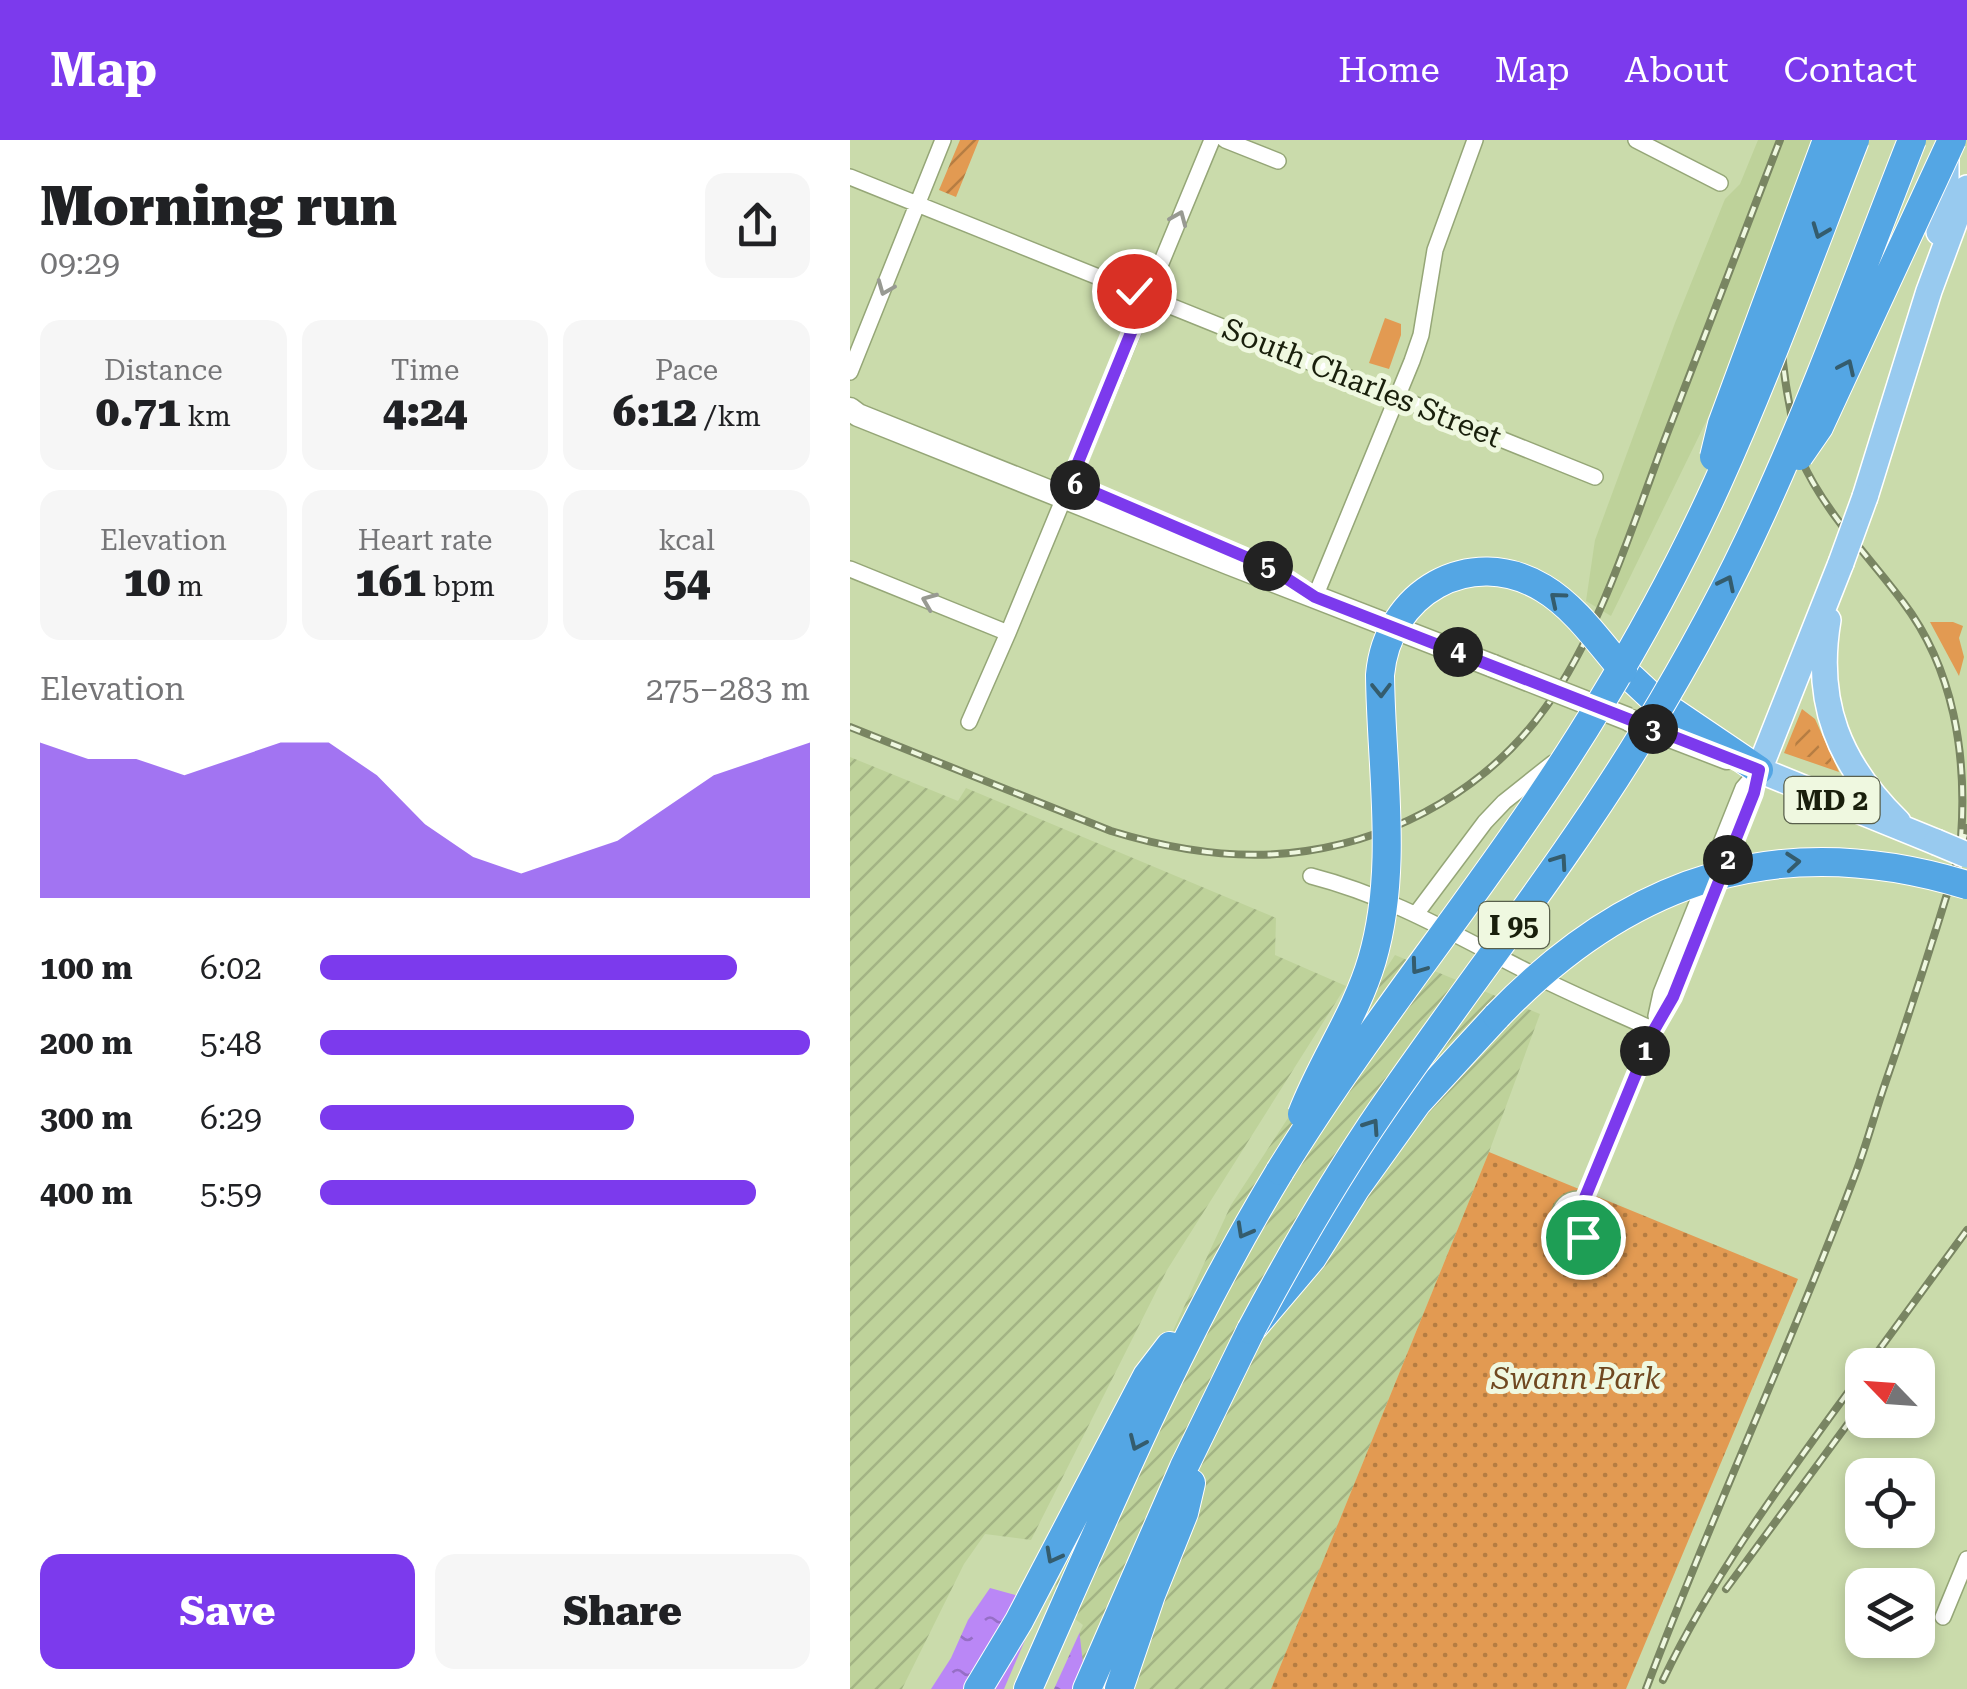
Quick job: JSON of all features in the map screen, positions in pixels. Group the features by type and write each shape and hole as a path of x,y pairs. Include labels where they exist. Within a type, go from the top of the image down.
{"highway":[{"path":"1695,531 1722,424 1827,140"},
{"name":"I 95","path":"1028,1689 1138,1440 1210,1293 1280,1171 1355,1056 1543,792 1600,704 1695,531 1756,393 1856,140"},
{"name":"I 95","path":"1087,1689 1206,1420 1299,1242 1352,1155 1617,776 1693,649 1762,511 1912,140"},
{"path":"1762,511 1818,427 1949,140"},
{"path":"1280,1171 1314,1081 1355,1006 1379,934 1387,860 1380,675 1384,648 1401,616 1422,594 1444,580 1468,573 1510,574 1538,584 1562,602 1654,699 1759,770"},
{"path":"1251,1330 1312,1258 1376,1158 1440,1076 1520,992 1568,950 1615,918 1696,881 1747,868 1806,860 1872,864 1967,885"},
{"path":"978,1689 1147,1376 1210,1293"},
{"path":"1119,1689 1184,1513 1206,1420"}],"main road":[{"path":"1928,291 1946,193 1949,140"},
{"path":"1759,770 1864,497 1928,291 1967,188"},
{"name":"MD 2","path":"850,401 864,403 1315,597 1967,854"},
{"name":"MD 2","path":"850,409 1066,490"},
{"path":"1840,563 1824,656 1825,697 1832,726 1865,786 1905,830"},
{"path":"1789,694 1811,704 1832,726"}],"street":[{"path":"850,372 943,140"},
{"path":"970,722 1212,140"},
{"path":"1225,140 1278,161"},
{"path":"1315,597 1421,335 1436,250 1476,140"},
{"path":"1636,140 1720,182"},
{"name":"South Charles Street","path":"850,177 1595,477"},
{"path":"1416,914 1485,822 1564,753 1587,724 1676,554"},
{"path":"850,569 1008,633"},
{"path":"1584,1200 1654,1030 1673,997 1754,793 1759,770"},
{"path":"1311,876 1368,893 1416,914 1654,1030"},
{"path":"1943,1617 1967,1559"}],"shaded area":[{"path":"1758,140 1829,140 1783,264 1611,616 1586,601 1595,540 1725,199 1740,184"},
{"path":"850,757 958,801 966,788 1276,918 1275,955 1346,986 1167,1270 1031,1540 985,1534 964,1564 902,1689 850,1689"},
{"path":"1395,955 1540,1014 1489,1152 1271,1689 1086,1689 1047,1604 1231,1205"}],"green space":[{"path":"960,140 979,140 956,197 939,190"},
{"path":"1385,318 1401,324 1389,369 1369,363"},
{"path":"1930,622 1963,626 1959,638 1964,657 1959,676"},
{"path":"1802,709 1815,719 1839,772 1784,753"},
{"path":"1806,726 1831,758 1831,767 1795,750 1796,734"},
{"name":"Swann Park","path":"1489,1152 1798,1279 1626,1689 1271,1689"}],"water":[{"path":"990,1588 1047,1604 1079,1629 1086,1689 931,1689"}],"pier":[{"path":"1043,1598 1083,1625 1054,1689 1004,1689"}],"railway":[{"path":"850,727 1111,831 1207,852 1282,854 1341,844 1376,834 1441,803 1471,784 1524,735 1582,647 1626,545 1780,140"},
{"path":"1808,176 1788,246 1781,294 1782,351 1796,440 1801,459 1822,498 1903,602 1934,655 1959,745 1961,838"},
{"path":"1646,1689 1855,1175 1967,828"},
{"path":"1880,1348 1967,1230"},
{"path":"1663,1680 1730,1560 1845,1396"},
{"path":"1726,1589 1845,1428"}],"route":[{"path":"1134,291 1146,296 1070,482 1269,567 1315,597 1759,770 1754,793 1673,997 1654,1030 1584,1200 1597,1215 1594,1229 1583,1237"}]}
